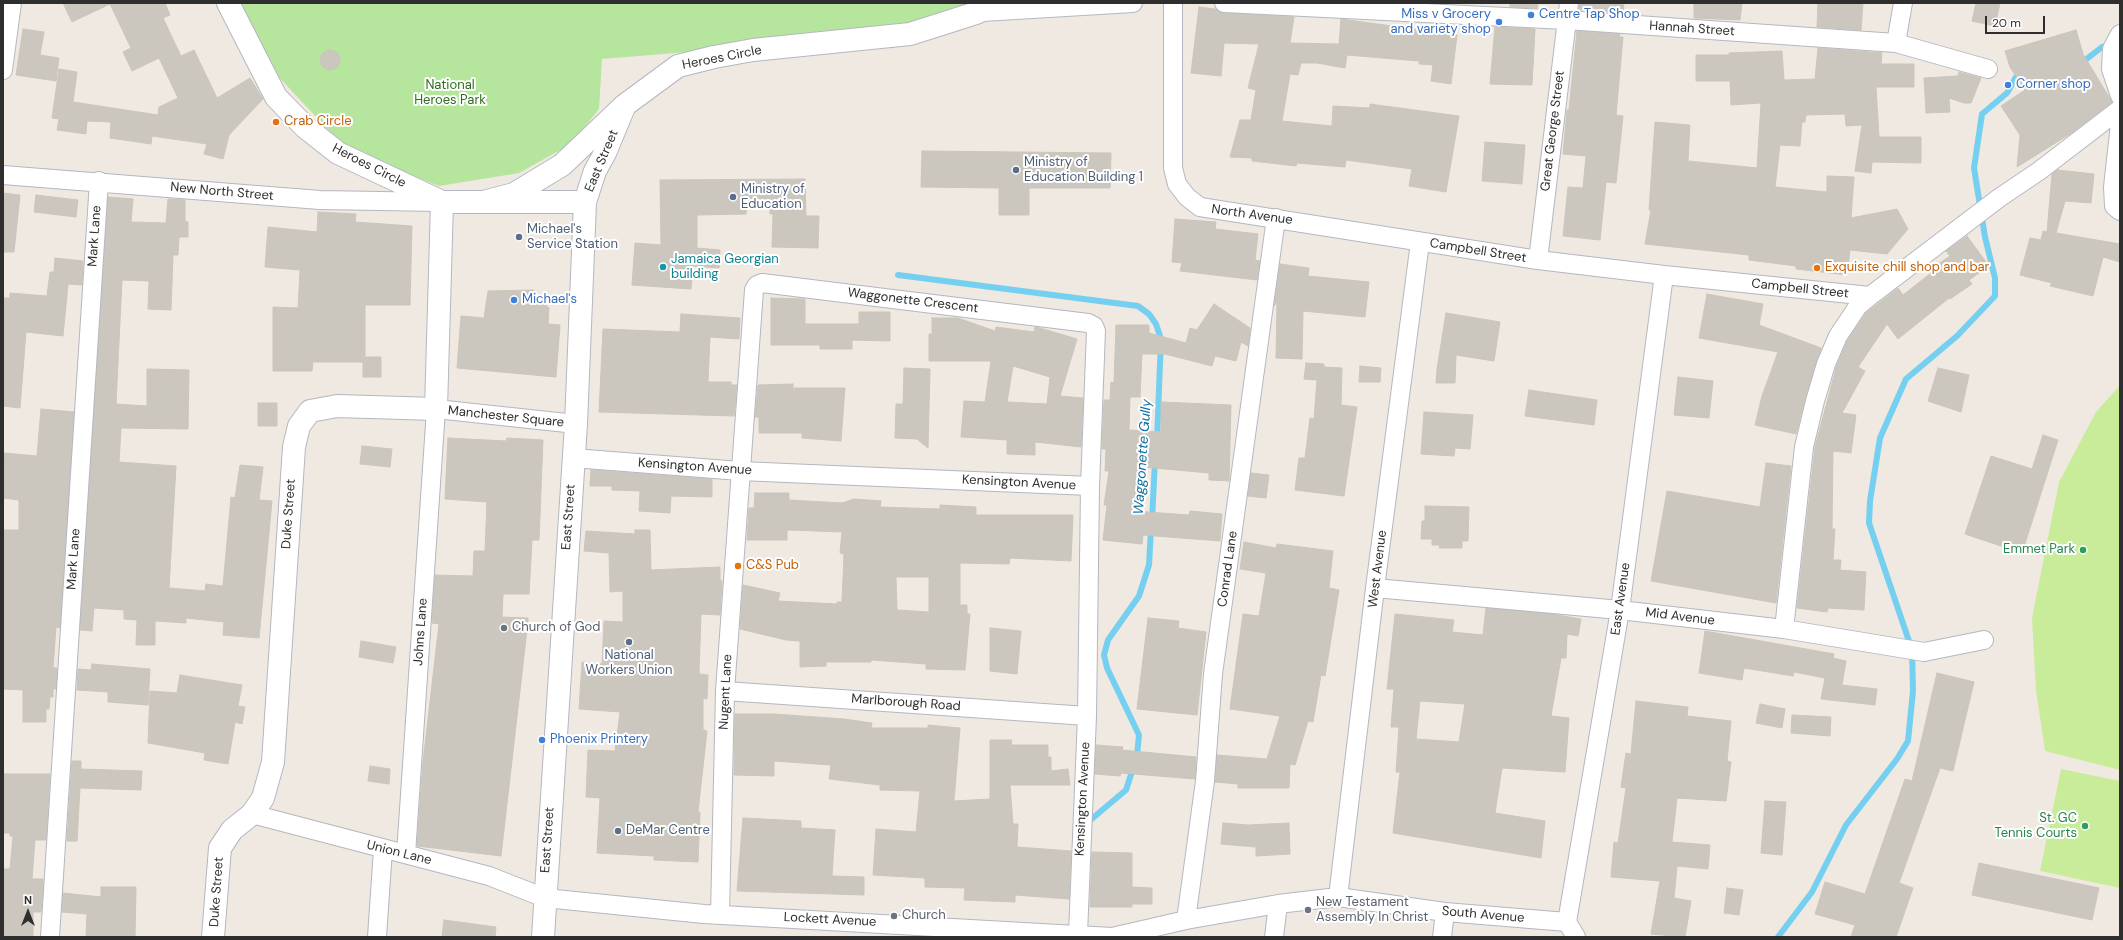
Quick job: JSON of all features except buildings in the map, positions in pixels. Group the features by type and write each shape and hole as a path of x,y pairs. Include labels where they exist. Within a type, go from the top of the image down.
{"main road":[{"name":"Heroes Circle","path":"228,3 276,97 306,128 338,153 442,202 585,202"},
{"name":"Heroes Circle","path":"487,201 514,194 542,179 562,165 621,109 678,66 714,57 753,50 910,34 976,13 998,3"},
{"name":"East Street","path":"543,937 576,424 585,202 595,171 605,153 621,109"},
{"path":"436,409 442,202"},
{"name":"Duke Street","path":"213,937 220,848 232,830 252,814 263,798 273,762 294,447 299,426 310,411 337,406 436,409"}],"street":[{"path":"3,70 12,3"},
{"path":"976,13 1061,5 1133,3"},
{"name":"North Avenue","path":"1173,3 1173,168 1177,184 1187,197 1200,207 1420,242"},
{"name":"Hannah Street","path":"1224,3 1567,11 1896,43 1988,69"},
{"path":"1896,43 1903,3"},
{"name":"Great George Street","path":"1538,260 1567,11"},
{"path":"2116,41 2110,69 2120,96"},
{"path":"1784,630 1804,447 1826,364 1838,336 1858,306 1870,296 1999,198 2039,171 2120,109"},
{"path":"2120,124 2113,187 2114,206 2120,211"},
{"name":"New North Street","path":"3,175 99,181 320,200 442,202"},
{"name":"Mark Lane","path":"50,937 99,181"},
{"name":"Conrad Lane","path":"1186,920 1205,781 1213,674 1276,218"},
{"name":"Campbell Street","path":"1420,242 1538,260 1664,275 1870,296"},
{"name":"West Avenue","path":"1338,897 1375,588 1420,242"},
{"name":"East Avenue","path":"1572,930 1620,610 1664,275"},
{"name":"Waggonette Crescent","path":"740,471 754,290 757,285 762,283 1088,323 1094,326 1096,331 1090,486"},
{"name":"Manchester Square","path":"436,409 576,424"},
{"name":"Johns Lane","path":"406,854 436,409"},
{"name":"Kensington Avenue","path":"573,458 740,471 1090,486 1087,716 1078,934"},
{"name":"Nugent Lane","path":"720,914 725,691 740,471"},
{"name":"Mid Avenue","path":"1375,588 1620,610 1784,630 1924,652 1984,640"},
{"name":"Marlborough Road","path":"725,691 1087,716"},
{"name":"Union Lane","path":"252,814 489,876 545,898"},
{"path":"377,937 383,849"},
{"name":"South Avenue","path":"1186,920 1278,904 1338,897 1572,930"},
{"name":"Lockett Avenue","path":"545,898 720,914 1112,937 1186,920"},
{"path":"1274,937 1278,904"},
{"path":"1442,937 1445,912"}],"green space":[{"name":"National Heroes Park","path":"241,3 980,3 871,37 602,59 599,109 571,144 519,173 439,186 347,150 275,73"},
{"name":"Emmet Park","path":"2120,385 2120,770 2045,751 2036,690 2032,618 2059,482 2096,412"},
{"name":"St. GC Tennis Courts","path":"2061,769 2120,781 2120,888 2040,871"}],"waterway":[{"path":"2080,62 2084,61 2102,47 2111,44"},
{"path":"1778,937 1812,892 1846,825 1897,759 1908,741 1913,691 1912,650 1869,523 1870,501 1880,438 1906,379 1957,336 1995,296 1995,278 1985,237 1974,168 1982,114 2007,93 2016,77 2024,75"},
{"name":"Waggonette Gully","path":"898,275 1138,306 1149,314 1156,324 1161,339 1157,440"},
{"name":"Waggonette Gully","path":"1152,520 1155,461"},
{"name":"Waggonette Gully","path":"1088,822 1126,790 1137,756 1139,735 1107,668 1104,655 1108,640 1139,596 1149,565 1151,529"}],"place":[{"name":"Centre Tap Shop","path":"1531,15"},
{"name":"Miss v Grocery and variety shop","path":"1499,22"},
{"name":"Corner shop","path":"2008,85"},
{"name":"Crab Circle","path":"276,122"},
{"name":"Ministry of Education Building 1","path":"1016,170"},
{"name":"Ministry of Education","path":"733,197"},
{"name":"Michael's Service Station","path":"519,237"},
{"name":"Jamaica Georgian building","path":"663,267"},
{"name":"Exquisite chill shop and bar","path":"1817,268"},
{"name":"Michael's","path":"514,300"},
{"name":"Emmet Park","path":"2083,550"},
{"name":"C&S Pub","path":"738,566"},
{"name":"Church of God","path":"504,628"},
{"name":"National Workers Union","path":"629,642"},
{"name":"Phoenix Printery","path":"542,740"},
{"name":"St. GC Tennis Courts","path":"2085,826"},
{"name":"DeMar Centre","path":"618,831"},
{"name":"New Testament Assembly In Christ","path":"1308,910"},
{"name":"Church","path":"894,916"}]}
